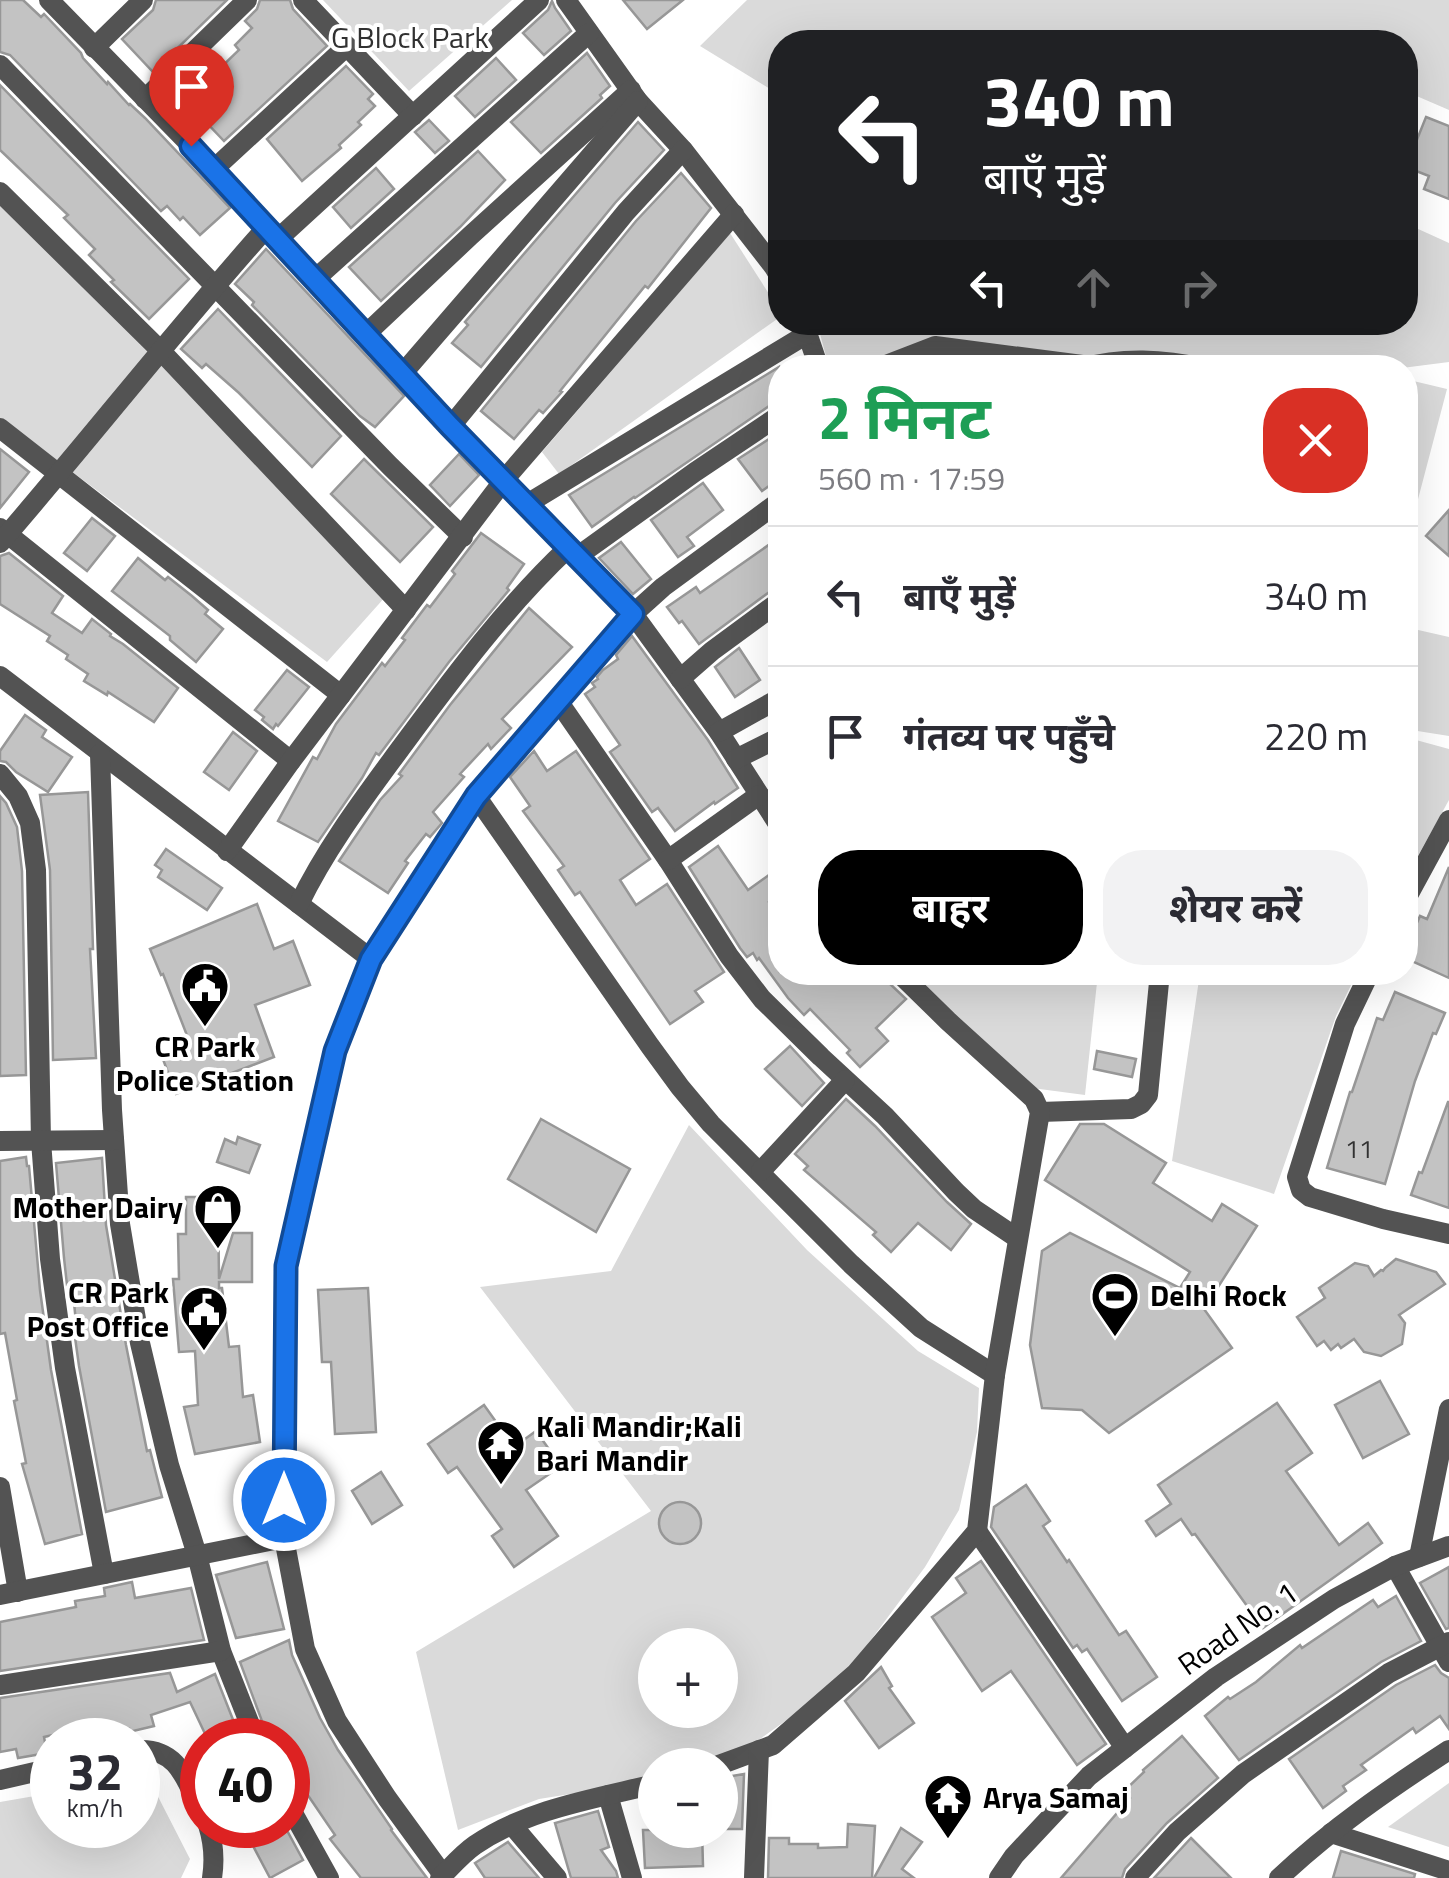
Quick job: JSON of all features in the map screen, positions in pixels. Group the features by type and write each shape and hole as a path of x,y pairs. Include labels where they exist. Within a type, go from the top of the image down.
{"street":[{"path":"49,0 214,169 450,426 633,614 719,732 768,808"},
{"path":"94,48 143,0"},
{"path":"145,99 247,0"},
{"path":"304,0 413,116"},
{"path":"291,761 2,535 60,474 215,285 413,116 539,0"},
{"path":"566,0 634,96 683,150 768,261"},
{"path":"314,280 589,34"},
{"path":"214,169 346,46"},
{"path":"0,65 463,536"},
{"path":"366,334 470,236 634,96"},
{"path":"403,374 634,96"},
{"path":"450,426 626,212 683,150"},
{"path":"0,192 161,350 406,610"},
{"path":"227,851 504,480 734,214"},
{"path":"527,504 794,335"},
{"path":"911,355 934,346 1002,355"},
{"path":"934,346 937,355"},
{"path":"299,904 366,795 479,646 544,572 768,424"},
{"path":"0,428 341,694"},
{"path":"638,1788 557,1807 512,1825 473,1846 441,1877 387,1798 336,1721 305,1649 284,1538 286,1266 335,1051 371,959 476,796 633,614 663,587 768,510"},
{"path":"680,679 768,610"},
{"path":"0,676 371,959"},
{"path":"558,701 762,998 885,1116 974,1209 1017,1238"},
{"path":"719,732 768,705"},
{"path":"736,759 768,742"},
{"path":"100,754 120,1224 140,1343 170,1465 221,1651 247,1718"},
{"path":"0,774 18,796 30,823 36,870 40,1141 50,1260 65,1368 104,1574"},
{"path":"668,860 759,795"},
{"path":"476,796 680,1087 712,1124 851,1264 921,1328 995,1376"},
{"path":"1418,877 1449,820"},
{"path":"738,1758 774,1744 856,1673 977,1531 995,1376 1040,1112 1034,1099 911,985"},
{"path":"1040,1112 1131,1109 1141,1104 1148,1095 1159,985"},
{"path":"1364,985 1345,1024 1297,1176 1300,1190 1310,1198 1449,1234"},
{"path":"761,1171 845,1080"},
{"path":"0,1142 114,1140"},
{"path":"1419,1557 1449,1409"},
{"path":"0,1488 9,1594 284,1538"},
{"path":"977,1531 1125,1748"},
{"name":"Road No. 1","path":"999,1878 1014,1856 1089,1776 1216,1677 1334,1598 1394,1566 1449,1546"},
{"path":"1135,1878 1177,1832 1243,1774 1388,1673 1446,1650 1394,1566"},
{"path":"0,1685 221,1651"},
{"path":"754,1878 759,1750"},
{"path":"1279,1878 1330,1833 1449,1750"},
{"path":"160,1752 167,1754 180,1772"},
{"path":"0,1780 30,1773"},
{"path":"608,1795 632,1878"},
{"path":"512,1825 557,1878"},
{"path":"1330,1833 1449,1870"},
{"path":"310,1846 326,1877"},
{"path":"212,1878 214,1848"}],"green space":[{"name":"G Block Park","path":"323,0 512,0 409,91"},
{"path":"747,0 1449,0 1449,110 1418,97 1418,30 768,30 768,88 700,46"},
{"path":"0,194 386,596 327,662 0,418"},
{"path":"1418,229 1449,243 1449,362 1418,366 1418,355 1025,355 969,343 917,355 826,355 820,335 1418,335"},
{"path":"730,233 768,292 768,326 559,474 542,452"},
{"path":"1418,382 1447,389 1418,499"},
{"path":"1418,630 1449,637 1449,736 1418,731"},
{"path":"1418,741 1449,749 1449,800 1418,856"},
{"path":"924,985 1097,985 1085,1095 1032,1088"},
{"path":"1198,985 1351,985 1336,1016 1274,1194 1172,1161"},
{"path":"689,1125 807,1250 918,1351 979,1388 977,1432 959,1510 925,1567 839,1683 743,1751 638,1748 638,1782 539,1799 458,1830 416,1652 651,1511 480,1287 611,1271"},
{"path":"1449,1783 1449,1847 1388,1827"},
{"path":"30,1797 30,1848 160,1848 160,1800 180,1839 180,1848 184,1848 190,1859 181,1878 0,1878 0,1802"}],"building":[{"path":"0,0 23,0 41,17 44,14 230,208 200,235 167,206 161,211 10,55 0,52"},
{"path":"156,0 227,0 153,72 122,39 153,10"},
{"path":"260,0 290,0 293,9 327,46 224,141 186,101 239,50 235,45 252,28 245,21"},
{"path":"623,0 683,0 647,29"},
{"path":"552,1 571,31 544,55 523,33 548,10"},
{"path":"587,53 610,86 600,95 602,98 541,153 511,122"},
{"path":"496,58 516,80 475,117 455,96"},
{"path":"346,66 373,94 368,99 375,106 339,145 341,148 302,181 267,139"},
{"path":"0,85 189,279 149,319 89,255 95,249 64,218 68,215 0,150"},
{"path":"1426,117 1449,126 1449,199 1424,189 1429,176 1418,172 1418,137"},
{"path":"429,120 449,141 435,153 415,132"},
{"path":"638,122 664,150 615,203 481,367 452,343 468,325 465,322"},
{"path":"478,151 505,180 381,301 349,267"},
{"path":"376,168 394,189 351,228 333,207"},
{"path":"681,173 711,208 562,392 543,413 539,410 514,439 481,411 636,221"},
{"path":"266,249 404,396 375,427 360,416 235,284"},
{"path":"218,309 341,436 312,467 239,393 206,364 202,368 181,349"},
{"path":"768,374 768,407 592,527 569,495"},
{"path":"768,440 768,487 762,491 738,459"},
{"path":"0,449 29,472 0,508"},
{"path":"459,454 479,475 450,506 430,485"},
{"path":"364,459 433,527 400,562 331,494"},
{"path":"703,483 723,510 687,537 694,546 678,557 651,520"},
{"path":"1449,510 1449,556 1426,536"},
{"path":"92,518 115,536 87,571 64,553"},
{"path":"481,533 524,564 509,590 379,755 376,753 318,842 278,821 336,724 382,663 385,666 405,640 402,638 455,574 452,571"},
{"path":"621,542 651,579 633,594 599,558"},
{"path":"768,545 768,593 699,644 667,607 696,587 700,593"},
{"path":"9,553 63,596 52,613 82,633 92,619 178,688 154,722 84,681 88,674 47,641 50,636 0,604 0,556"},
{"path":"138,558 192,596 223,629 196,662 170,636 112,591"},
{"path":"529,608 572,647 502,719 511,728 491,749 488,744 460,774 464,777 433,812 442,823 430,837 426,834 405,861 408,863 388,893 339,861 450,705"},
{"path":"632,636 738,788 675,831 658,808 652,812 610,752 620,745 585,694 595,687 592,683 603,670 618,659 616,655"},
{"path":"739,648 760,680 735,697 715,667"},
{"path":"287,670 309,687 273,729 255,710"},
{"path":"25,715 46,730 42,737 72,757 48,792 0,761 0,751"},
{"path":"233,732 257,751 229,790 204,772"},
{"path":"534,751 547,771 576,751 650,859 620,880 636,905 667,884 724,972 695,991 703,1002 670,1024 580,892 575,895 558,870 564,866 523,811 530,806 510,777"},
{"path":"88,792 96,1058 53,1060 50,870 40,795"},
{"path":"0,796 17,827 22,871 26,1075 0,1076"},
{"path":"718,846 748,890 768,876 768,970 753,953 747,957 740,948 689,867"},
{"path":"166,849 222,888 207,910 158,877 162,870 155,865"},
{"path":"1449,867 1449,978 1418,964 1418,921 1420,916 1427,919"},
{"path":"257,904 274,949 293,941 310,985 255,1005 274,1057 176,1094 161,1054 190,1043 150,949"},
{"path":"779,985 891,985 906,999 876,1028 888,1041 860,1067 847,1053 850,1050 810,1009 804,1015"},
{"path":"1395,992 1445,1013 1415,1081 1385,1184 1327,1168 1377,1018 1383,1020"},
{"path":"790,1046 824,1083 802,1106 765,1069"},
{"path":"1097,1051 1136,1059 1132,1077 1094,1069"},
{"path":"846,1099 971,1224 951,1250 918,1223 891,1252 873,1235 876,1232 804,1170 808,1166 795,1154"},
{"path":"1449,1102 1449,1208 1411,1195"},
{"path":"541,1119 630,1169 596,1232 508,1179"},
{"path":"1080,1124 1104,1124 1166,1163 1153,1183 1212,1221 1222,1204 1257,1226 1204,1309 1232,1348 1109,1433 1082,1410 1042,1408 1030,1345 1042,1251 1070,1233 1180,1288 1190,1272 1045,1180"},
{"path":"238,1137 260,1145 249,1173 217,1162 225,1139 236,1144"},
{"path":"26,1157 51,1370 82,1534 45,1544 22,1464 26,1463 14,1401 17,1400 5,1333 0,1334 0,1161"},
{"path":"102,1158 106,1225 126,1345 147,1451 150,1450 162,1497 106,1512 79,1366 72,1284 67,1285 56,1163"},
{"path":"186,1197 218,1197 219,1279 233,1233 252,1233 252,1282 219,1282 219,1288 229,1347 239,1346 243,1397 253,1395 260,1442 195,1454 184,1407 198,1405 195,1351 179,1352 173,1279 179,1279 178,1234 186,1234"},
{"path":"1396,1259 1436,1272 1445,1284 1399,1315 1405,1323 1402,1344 1381,1356 1364,1352 1354,1339 1331,1350 1324,1341 1317,1346 1297,1317 1325,1298 1319,1288 1355,1263 1368,1266 1374,1276"},
{"path":"368,1288 376,1432 335,1434 331,1362 322,1362 318,1290"},
{"path":"1380,1381 1409,1434 1363,1458 1335,1405"},
{"path":"1277,1403 1312,1453 1286,1471 1339,1545 1368,1523 1382,1543 1263,1628 1181,1519 1156,1536 1146,1521 1171,1504 1158,1485"},
{"name":"Kali Mandir;Kali Bari Mandir","path":"484,1405 514,1447 536,1431 561,1466 526,1490 558,1536 514,1567 492,1536 502,1529 457,1467 448,1473 428,1444"},
{"path":"381,1472 402,1505 372,1524 352,1491"},
{"path":"1026,1485 1050,1521 1043,1526 1067,1562 1119,1635 1126,1631 1157,1677 1122,1701 1087,1649 1082,1652 1077,1645 1073,1648 991,1527 994,1507"},
{"path":"680,1502 695,1508 701,1523 695,1538 680,1544 665,1538 659,1523 665,1508"},
{"path":"981,1561 1106,1744 1077,1765 1011,1671 982,1691 932,1617 966,1593 956,1578"},
{"path":"267,1562 284,1629 236,1638 216,1575"},
{"path":"1449,1567 1449,1628 1446,1629 1420,1583"},
{"path":"132,1582 135,1598 191,1588 204,1640 0,1671 0,1622 76,1607 75,1601 105,1596 104,1588"},
{"path":"1396,1596 1421,1641 1381,1662 1239,1760 1205,1716 1228,1697 1256,1682 1300,1645 1302,1648 1373,1600 1378,1607"},
{"path":"289,1640 320,1718 338,1750 427,1878 361,1878 330,1839 335,1835 310,1798 310,1718 261,1718 240,1662"},
{"path":"1435,1665 1449,1678 1449,1729 1440,1716 1416,1733 1413,1728 1361,1765 1366,1770 1343,1786 1346,1791 1323,1808 1289,1759 1396,1685"},
{"path":"881,1667 892,1686 889,1688 914,1723 879,1748 845,1701"},
{"path":"170,1673 177,1692 215,1674 232,1718 198,1718 190,1702 151,1715 152,1718 30,1718 30,1756 18,1758 16,1749 0,1752 0,1698"},
{"path":"1182,1736 1218,1778 1167,1823 1125,1869 1122,1878 1061,1878 1130,1798 1124,1791"},
{"path":"744,1774 742,1829 738,1829 738,1775"},
{"path":"598,1811 609,1847 601,1850 618,1878 571,1878 555,1823"},
{"path":"848,1824 875,1826 872,1878 768,1878 769,1838 789,1838 789,1844 818,1844 818,1848 847,1847"},
{"path":"901,1828 922,1842 902,1869 914,1878 874,1878"},
{"path":"1191,1838 1231,1878 1154,1878"},
{"path":"508,1842 539,1878 485,1878 475,1863"},
{"path":"254,1848 296,1848 303,1860 270,1878"},
{"path":"644,1848 702,1848 703,1866 645,1868"},
{"path":"1341,1851 1415,1874 1414,1878 1333,1878"}],"place":[{"name":"CR Park Police Station","path":"205,1028"},
{"name":"Mother Dairy","path":"218,1250"},
{"name":"Delhi Rock","path":"1115,1338"},
{"name":"CR Park Post Office","path":"204,1352"},
{"name":"Kali Mandir;Kali Bari Mandir","path":"501,1486"},
{"name":"Arya Samaj","path":"948,1840"}],"route":[{"path":"191,146 450,426 633,614 476,796 371,959 335,1051 286,1266 284,1500"}]}
